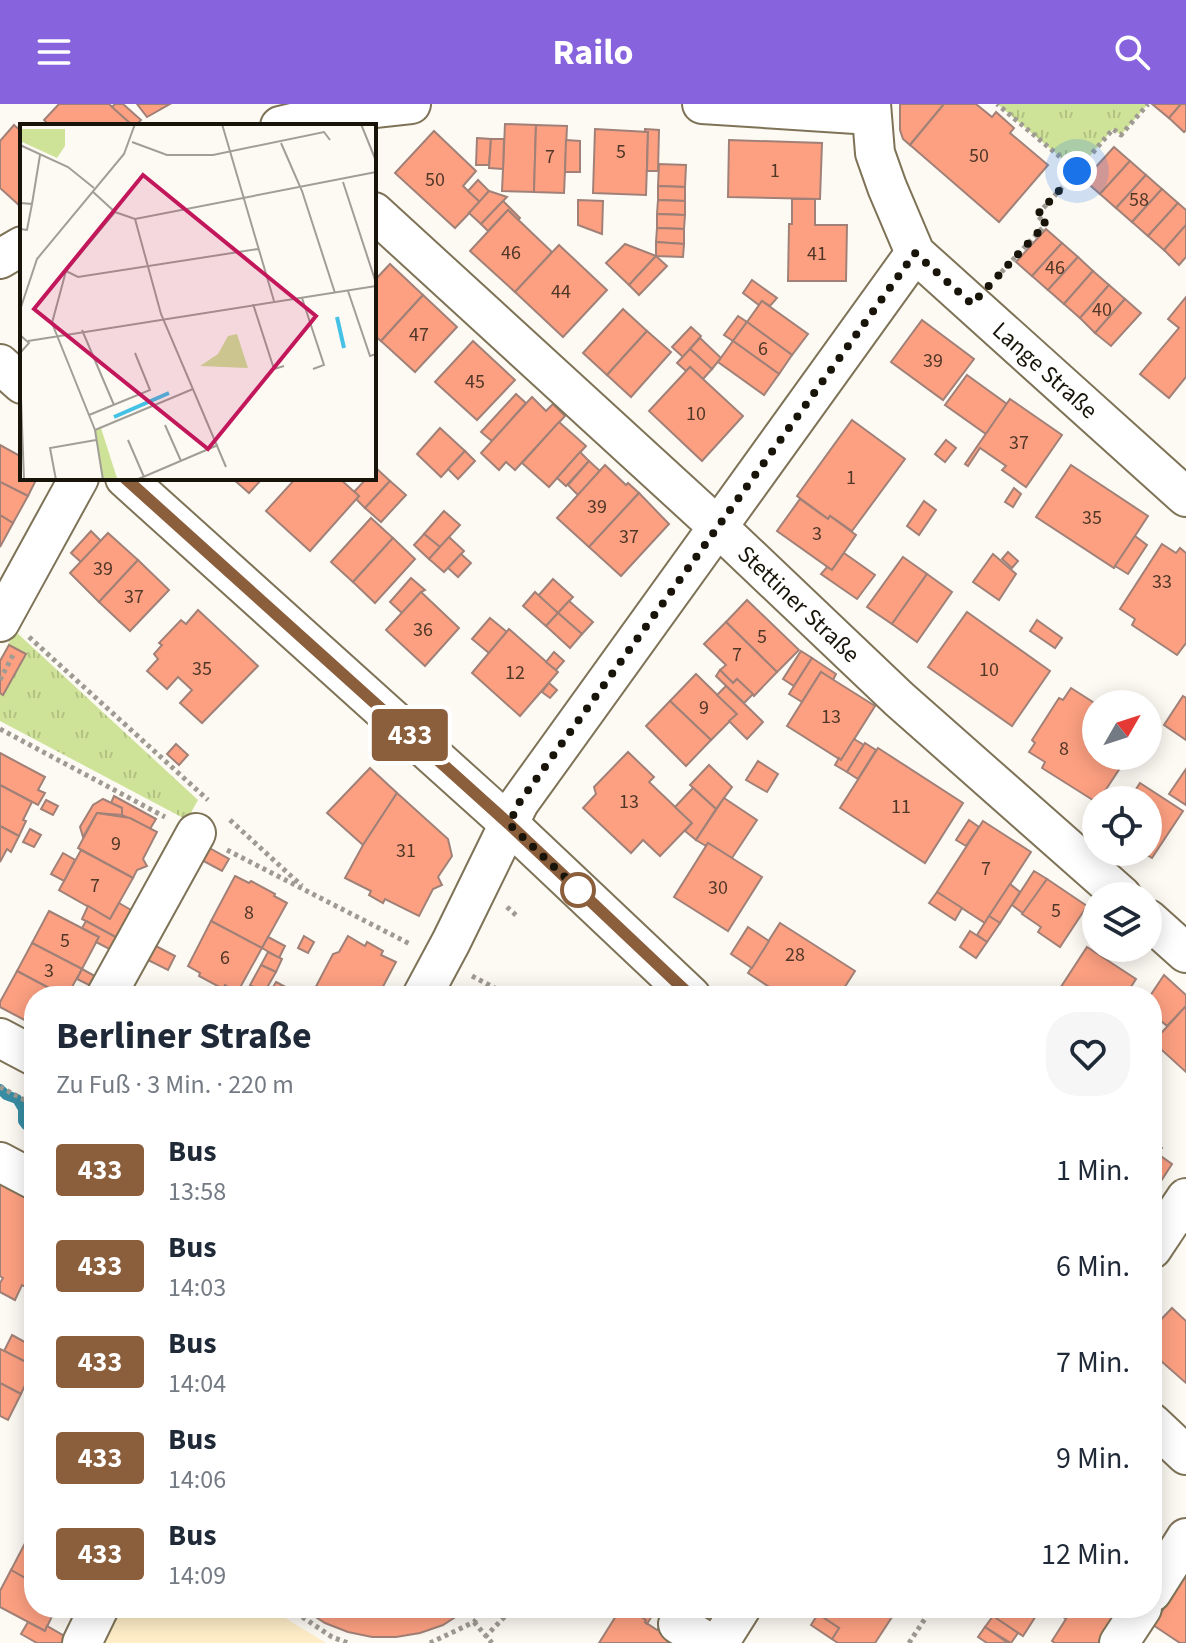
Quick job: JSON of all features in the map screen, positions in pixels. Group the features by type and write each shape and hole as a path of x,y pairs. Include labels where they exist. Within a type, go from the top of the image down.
{"street":[{"path":"297,124 411,104"},
{"path":"702,104 871,110"},
{"name":"Lange Straße","path":"871,110 875,153 915,253 1186,497"},
{"name":"Stettiner Straße","path":"376,214 718,527 899,699 1106,882"},
{"path":"0,259 20,247"},
{"path":"427,986 519,803 915,253"},
{"path":"0,364 20,382"},
{"path":"2,619 78,480"},
{"path":"127,480 509,824 680,986"},
{"path":"112,986 213,820"},
{"path":"1162,932 1186,953"},
{"path":"0,1038 24,1051"},
{"path":"0,1162 24,1175"},
{"path":"1162,1234 1186,1198"},
{"path":"1162,1432 1186,1455"},
{"path":"1162,1576 1186,1538"},
{"path":"82,1643 94,1618"},
{"path":"719,1643 735,1618"}],"path":[{"path":"997,104 1077,171"},
{"path":"972,304 1046,224 1037,215 1113,129 1121,135 1148,104"},
{"path":"2,619 213,820 307,891"},
{"path":"441,961 490,986"},
{"path":"0,1087 24,1100"},
{"path":"304,1618 332,1637 348,1643"},
{"path":"430,1643 477,1618"},
{"path":"485,1637 503,1618"},
{"path":"909,1643 925,1618"},
{"path":"474,1622 492,1643"},
{"path":"325,1643 332,1637"}],"shaded area":[{"path":"101,1618 285,1618 326,1643 88,1643"}],"green space":[{"path":"997,104 1148,104 1121,135 1113,129 1077,171"},
{"path":"15,631 198,800 187,820 0,721 0,660"}],"building":[{"path":"59,104 109,104 130,123 48,124 44,120"},
{"path":"123,104 141,120 137,124 129,124 112,107"},
{"path":"137,104 170,104 147,117"},
{"path":"900,104 944,104 910,145 903,139 900,130"},
{"path":"944,104 976,104 992,117 996,112 1014,128 1010,133 1048,165 999,222 910,145"},
{"path":"1152,104 1181,104 1169,118"},
{"path":"1181,104 1186,104 1184,132 1169,118"},
{"path":"505,124 536,125 534,192 502,191"},
{"path":"14,125 20,130 20,206 0,188 0,141"},
{"path":"536,125 567,126 564,193 534,192"},
{"path":"595,129 648,132 646,195 593,193"},
{"path":"645,129 659,130 658,171 647,171 648,132"},
{"path":"434,131 476,171 463,186 480,202 455,228 395,173"},
{"path":"477,138 491,139 489,165 476,165"},
{"path":"491,139 504,139 503,169 489,168"},
{"path":"566,140 580,141 580,172 565,172"},
{"path":"729,140 822,143 820,199 728,197"},
{"path":"1114,147 1130,161 1100,194 1084,180"},
{"path":"1130,161 1146,175 1116,208 1100,194"},
{"path":"659,164 686,165 685,187 658,186"},
{"path":"1146,175 1162,189 1132,222 1116,208"},
{"path":"478,180 489,191 480,202 468,191"},
{"path":"658,186 685,187 685,201 658,200"},
{"path":"1162,189 1178,203 1148,236 1132,222"},
{"path":"489,191 507,197 481,224 469,213"},
{"path":"792,199 815,199 815,225 847,225 846,281 788,281"},
{"path":"578,200 603,201 602,234 578,225"},
{"path":"658,200 685,201 685,215 657,214"},
{"path":"503,201 520,218 518,220 508,210 488,231 481,224"},
{"path":"1178,203 1186,210 1186,225 1164,250 1148,236"},
{"path":"508,210 552,252 515,292 470,251"},
{"path":"657,214 685,215 684,229 657,228"},
{"path":"1186,225 1186,257 1179,265 1164,250"},
{"path":"657,228 684,229 684,244 656,242"},
{"path":"1046,229 1062,243 1032,276 1016,262"},
{"path":"656,242 684,244 683,257 656,256"},
{"path":"1062,243 1078,257 1048,290 1032,276"},
{"path":"625,244 656,256 629,285 606,263"},
{"path":"559,245 607,290 563,337 515,292"},
{"path":"656,256 667,266 639,295 629,285"},
{"path":"1078,257 1093,271 1064,304 1048,290"},
{"path":"390,264 423,295 381,341 376,337 376,279"},
{"path":"1093,271 1109,285 1080,318 1064,304"},
{"path":"752,280 777,298 770,306 762,301 759,305 743,293"},
{"path":"1109,285 1125,299 1095,333 1080,318"},
{"path":"423,295 457,327 415,372 381,341"},
{"path":"1186,297 1186,377 1169,398 1140,374 1179,328 1168,319"},
{"path":"1125,299 1141,313 1111,346 1095,333"},
{"path":"762,301 808,334 792,355 747,322"},
{"path":"623,309 647,331 607,375 583,353"},
{"path":"738,316 747,322 733,341 724,335"},
{"path":"922,320 974,359 943,400 891,362"},
{"path":"747,322 792,355 779,374 733,341"},
{"path":"691,327 701,336 683,357 672,347"},
{"path":"647,331 671,352 631,397 607,375"},
{"path":"700,338 721,358 712,369 690,349"},
{"path":"473,341 515,380 477,420 435,382"},
{"path":"733,341 779,374 764,395 718,362"},
{"path":"690,349 712,369 703,379 690,367 686,371 677,363"},
{"path":"690,367 743,416 702,461 649,411"},
{"path":"967,375 1007,404 986,434 945,405"},
{"path":"516,394 526,403 492,441 481,432"},
{"path":"532,397 546,411 553,404 565,416 515,470 506,462 499,470 481,453"},
{"path":"1010,399 1062,435 1026,487 1002,470 1006,466 980,448 968,466 965,464"},
{"path":"852,420 905,459 852,531 830,516 828,519 797,496"},
{"path":"559,422 586,446 549,487 522,463"},
{"path":"440,428 465,451 441,477 417,454"},
{"path":"946,440 956,448 945,462 935,454"},
{"path":"0,445 20,456 20,480 36,480 28,496 0,482"},
{"path":"465,451 475,461 458,479 448,469"},
{"path":"580,452 589,461 566,486 557,478"},
{"path":"589,461 600,471 578,495 568,485"},
{"path":"605,465 639,493 589,547 557,518"},
{"path":"1071,465 1148,516 1114,568 1036,517"},
{"path":"376,468 390,481 365,508 354,492 365,480 376,480"},
{"path":"234,480 261,480 249,493"},
{"path":"294,480 341,480 359,496 310,551 266,511"},
{"path":"390,481 406,495 381,522 365,508"},
{"path":"0,482 28,496 13,523 0,515"},
{"path":"1014,488 1021,494 1013,507 1005,502"},
{"path":"639,493 669,524 621,576 589,547"},
{"path":"800,499 856,535 832,570 777,531"},
{"path":"924,501 936,510 919,535 907,526"},
{"path":"444,511 460,525 440,547 424,534"},
{"path":"0,515 13,523 0,547"},
{"path":"371,518 393,538 353,582 331,562"},
{"path":"91,531 101,541 81,562 71,553"},
{"path":"108,533 138,560 99,602 70,573"},
{"path":"424,534 440,547 429,559 414,545"},
{"path":"1135,536 1147,545 1128,574 1115,566"},
{"path":"449,537 464,551 444,572 429,559"},
{"path":"393,538 415,559 375,603 353,582"},
{"path":"1162,544 1176,553 1180,548 1186,553 1186,643 1177,655 1132,625 1135,619 1120,609"},
{"path":"1008,552 1018,561 1012,568 1002,559"},
{"path":"844,553 875,575 857,599 821,574 827,567 832,570"},
{"path":"461,554 471,563 458,577 448,568"},
{"path":"993,554 1016,574 999,600 973,582"},
{"path":"903,557 927,574 892,624 867,607"},
{"path":"138,560 169,590 130,631 99,602"},
{"path":"927,574 952,592 917,642 892,624"},
{"path":"411,578 425,590 402,613 390,602"},
{"path":"553,579 573,597 558,613 538,596"},
{"path":"421,592 459,628 425,666 386,630"},
{"path":"535,592 558,613 546,626 523,606"},
{"path":"747,600 799,650 777,672 726,622"},
{"path":"569,601 593,622 582,634 558,613"},
{"path":"198,610 258,666 202,723 180,703 192,690 178,677 167,689 147,671 158,659 154,654 162,645 159,643 181,620 186,624"},
{"path":"967,612 1050,671 1012,726 928,667"},
{"path":"558,613 582,634 570,648 546,626"},
{"path":"490,618 507,632 489,653 472,639"},
{"path":"1037,620 1062,638 1055,648 1030,631"},
{"path":"726,622 777,672 754,696 737,679 733,683 720,670 726,665 704,644"},
{"path":"509,629 558,672 520,716 472,673"},
{"path":"9,645 26,654 3,695 0,693 0,661"},
{"path":"801,651 812,658 794,686 783,679"},
{"path":"554,652 564,661 556,670 546,662"},
{"path":"812,658 836,674 833,680 821,672 802,702 789,694"},
{"path":"720,670 733,683 737,679 753,694 744,703 716,676"},
{"path":"821,672 875,706 841,760 787,726"},
{"path":"696,674 737,714 711,740 670,701"},
{"path":"549,683 557,690 550,698 542,692"},
{"path":"726,686 763,722 747,739 729,721 737,714 717,695"},
{"path":"1071,688 1082,695 1082,770 1119,770 1108,786 1082,786 1082,793 1042,768 1045,762 1029,752 1035,743 1032,740 1059,698 1063,700"},
{"path":"1183,696 1186,698 1186,740 1164,725"},
{"path":"670,701 711,740 686,766 646,726"},
{"path":"854,739 864,745 847,772 835,765"},
{"path":"865,743 876,750 858,779 847,772"},
{"path":"176,744 188,755 179,765 167,754"},
{"path":"878,748 963,803 925,863 840,808"},
{"path":"628,752 654,777 649,782 692,823 660,856 643,840 631,853 583,808 596,794 594,787"},
{"path":"0,753 45,777 38,790 45,793 38,805 0,785"},
{"path":"758,761 778,774 767,792 746,780"},
{"path":"709,765 732,787 716,809 690,785"},
{"path":"370,768 397,793 363,845 327,813"},
{"path":"1186,769 1186,805 1169,794"},
{"path":"0,785 32,802 19,836 0,826"},
{"path":"693,788 716,809 696,840 685,831 692,823 675,807"},
{"path":"397,793 448,839 452,856 438,877 442,885 433,889 419,916 385,899 383,903 369,895 371,891 345,878"},
{"path":"114,796 156,819 150,829 122,815 122,808 111,803"},
{"path":"1162,797 1183,811 1162,843"},
{"path":"724,798 757,820 732,858 708,843 706,846 696,840"},
{"path":"103,799 122,808 122,815 97,813 83,837 80,827 93,805"},
{"path":"46,800 58,806 53,815 41,809"},
{"path":"97,813 130,818 157,832 143,859 147,866 137,870 133,878 78,848"},
{"path":"969,820 979,827 966,846 956,840"},
{"path":"983,821 1031,852 985,923 937,892"},
{"path":"0,826 19,836 11,852 7,849 0,862"},
{"path":"30,829 41,835 34,847 23,842"},
{"path":"708,843 762,877 728,931 674,897"},
{"path":"204,845 229,859 222,871 198,858"},
{"path":"81,850 133,878 110,919 59,890"},
{"path":"63,853 75,860 64,881 51,874"},
{"path":"1034,871 1047,879 1024,914 1012,905"},
{"path":"235,876 249,883 251,881 287,903 262,948 211,921"},
{"path":"1047,879 1082,903 1082,914 1060,947 1038,932 1041,927 1022,914"},
{"path":"1010,884 1020,892 1000,923 989,916"},
{"path":"937,892 962,908 955,920 929,903"},
{"path":"119,903 138,914 123,941 82,919 88,906 110,919"},
{"path":"49,911 99,937 82,969 32,943"},
{"path":"989,916 1000,923 987,942 977,935"},
{"path":"86,921 123,941 117,953 96,942 99,937 82,928"},
{"path":"211,921 262,948 241,986 217,986 188,966"},
{"path":"780,923 855,971 845,986 768,986 748,973"},
{"path":"748,927 769,941 752,968 731,954"},
{"path":"970,931 987,942 976,958 960,947"},
{"path":"304,936 314,942 308,953 298,948"},
{"path":"348,936 365,946 367,942 383,951 381,955 396,962 383,986 316,986 333,954 339,952"},
{"path":"268,937 285,946 279,958 262,948"},
{"path":"32,943 82,969 73,986 45,986 17,971"},
{"path":"152,944 175,956 168,970 144,958"},
{"path":"268,952 282,959 276,972 261,965"},
{"path":"1082,955 1082,962 1110,962 1136,979 1131,986 1062,986"},
{"path":"261,965 276,972 268,986 250,985"},
{"path":"82,969 102,980 99,986 91,986 77,979"},
{"path":"17,971 45,986 24,986 24,1020 0,1007"},
{"path":"1164,975 1186,995 1186,1006 1167,1026 1162,1022 1162,986 1157,986"},
{"path":"1186,1006 1186,1072 1162,1050 1162,1032"},
{"path":"1162,1157 1172,1164 1162,1180"},
{"path":"0,1179 24,1192 24,1286 15,1300 0,1292 3,1278 0,1276"},
{"path":"1172,1308 1186,1321 1186,1383 1162,1362 1162,1318"},
{"path":"12,1335 24,1342 24,1361 4,1351"},
{"path":"0,1349 24,1361 24,1388 21,1394 0,1383"},
{"path":"0,1383 21,1394 8,1420 0,1416"},
{"path":"24,1545 24,1577 11,1570"},
{"path":"1186,1562 1186,1643 1180,1643 1153,1625 1158,1618 1162,1618 1162,1611 1185,1576 1180,1572"},
{"path":"11,1570 24,1577 24,1618 51,1618 45,1631 0,1607 0,1591"},
{"path":"317,1618 454,1618 420,1633 396,1637 372,1637"},
{"path":"615,1618 643,1618 677,1643 599,1643"},
{"path":"815,1618 824,1618 839,1628 832,1639 811,1625"},
{"path":"824,1618 891,1618 875,1643 838,1643 832,1639 839,1628"},
{"path":"992,1618 996,1618 1018,1633 1011,1643 985,1627"},
{"path":"995,1618 1035,1618 1023,1636"},
{"path":"1067,1618 1120,1618 1103,1643 1052,1641"},
{"path":"28,1622 45,1631 47,1626 66,1637 63,1643 37,1643 21,1634"},
{"path":"985,1627 1008,1643 987,1643 978,1637"}],"waterway":[{"path":"0,1089 17,1099 23,1109 24,1122"}],"bus line":[{"name":"433","path":"127,480 509,824 680,986"}],"route":[{"path":"578,890 587,898 509,824 519,803 915,253 972,304 1046,224 1037,215 1077,171"}]}
